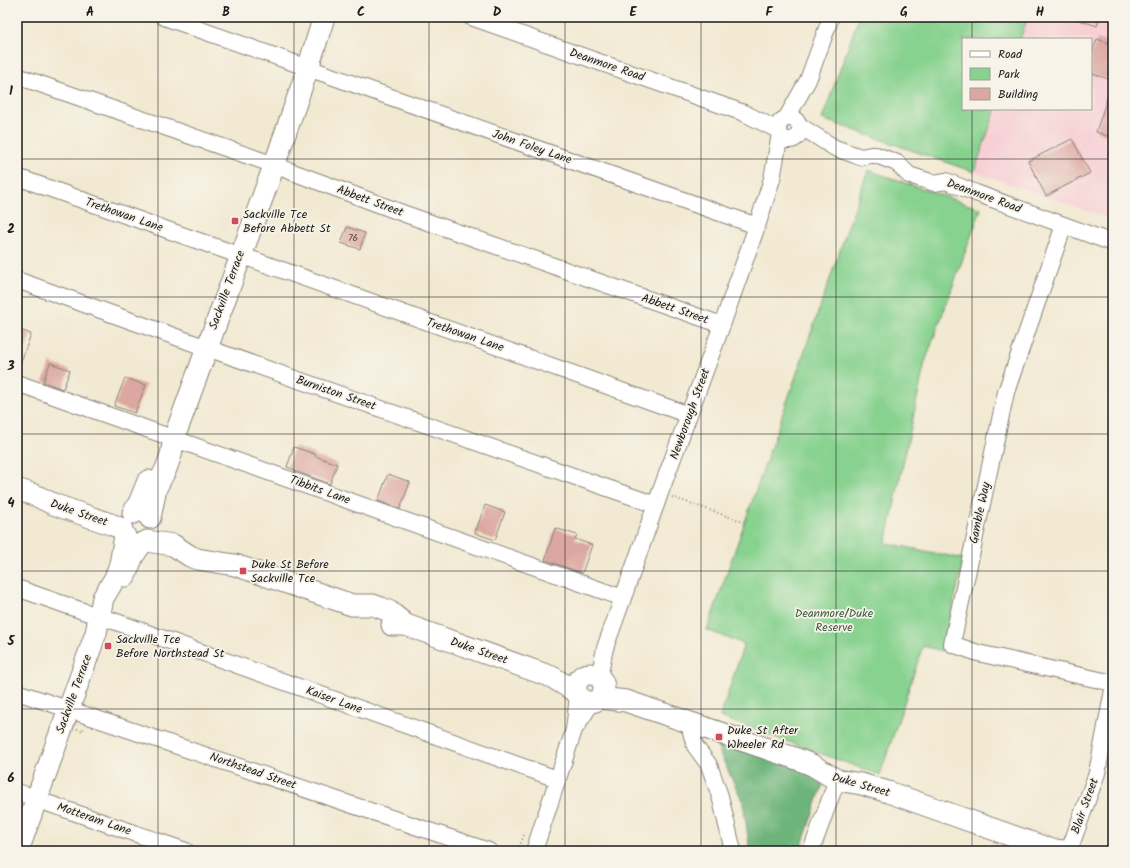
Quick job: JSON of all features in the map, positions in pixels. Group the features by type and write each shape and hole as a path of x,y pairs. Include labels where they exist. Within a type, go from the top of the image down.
{"main road":[{"name":"Sackville Terrace","path":"302,66 301,52 306,30 312,17"},
{"name":"Sackville Terrace","path":"18,851 33,798 73,710 106,618 133,556 138,528 166,468 169,437 302,66 324,17"},
{"name":"Duke Street","path":"17,489 37,496 53,504 113,525 138,528 173,545 197,559 236,565 352,605 373,605 389,611 406,625 552,677 626,700 796,759 812,765 837,780 861,784 888,792 1060,851"},
{"name":"Sackville Terrace","path":"30,851 33,798"}],"street":[{"name":"John Foley Lane","path":"164,17 756,226"},
{"name":"Deanmore Road","path":"471,17 821,139 835,148 860,157 876,155 897,163 909,175 934,183 946,181 1113,243"},
{"name":"Newborough Street","path":"534,851 574,730 722,325 789,128 832,17"},
{"name":"Abbett Street","path":"17,76 268,163 405,214 722,325"},
{"name":"Trethowan Lane","path":"17,177 689,415"},
{"name":"Gamble Way","path":"1064,225 1006,392 952,644 978,653 1113,683"},
{"name":"Burniston Street","path":"17,280 202,346 658,499"},
{"name":"Tibbits Lane","path":"17,383 623,598"},
{"name":"Kaiser Lane","path":"17,588 106,618 557,779"},
{"name":"Blair Street","path":"1060,851 1097,773 1113,690"},
{"name":"Northstead Street","path":"17,692 489,851"},
{"path":"688,721 696,746 709,765 720,796 733,851"},
{"path":"811,851 837,780"},
{"name":"Motteram Lane","path":"33,798 186,851"}],"path":[{"path":"658,499 744,522"},
{"path":"518,851 526,830"}],"shaded area":[{"path":"859,17 1113,17 1113,220 822,119"}],"green space":[{"path":"859,17 1028,17 1020,38 962,38 962,110 996,110 974,172 822,119"},
{"name":"Deanmore/Duke Reserve","path":"868,170 981,209 925,362 886,543 964,559 942,651 923,646 880,775 720,717 744,644 707,630"},
{"path":"713,739 825,778 800,851 750,851 743,802"}],"building":[{"path":"1074,17 1100,17 1097,26"},
{"path":"1097,39 1113,44 1113,75 1111,80 1092,73 1092,53"},
{"path":"1111,86 1113,86 1113,138 1096,132"},
{"path":"1072,139 1090,173 1046,196 1028,161"},
{"path":"347,227 365,233 360,249 341,243"},
{"path":"17,329 31,334 18,370 17,370"},
{"path":"50,363 70,370 63,389 43,382"},
{"path":"125,378 146,385 135,413 114,406"},
{"path":"294,447 315,454 315,456 337,464 330,484 287,467"},
{"path":"388,474 410,482 400,509 378,501"},
{"path":"485,505 505,512 495,540 475,533"},
{"path":"555,528 577,535 575,539 592,545 582,573 545,560"}],"place":[{"name":"Sackville Tce Before Abbett St","path":"235,221"},
{"name":"Duke St Before Sackville Tce","path":"243,571"},
{"name":"Sackville Tce Before Northstead St","path":"108,646"},
{"name":"Duke St After Wheeler Rd","path":"719,737"}]}
